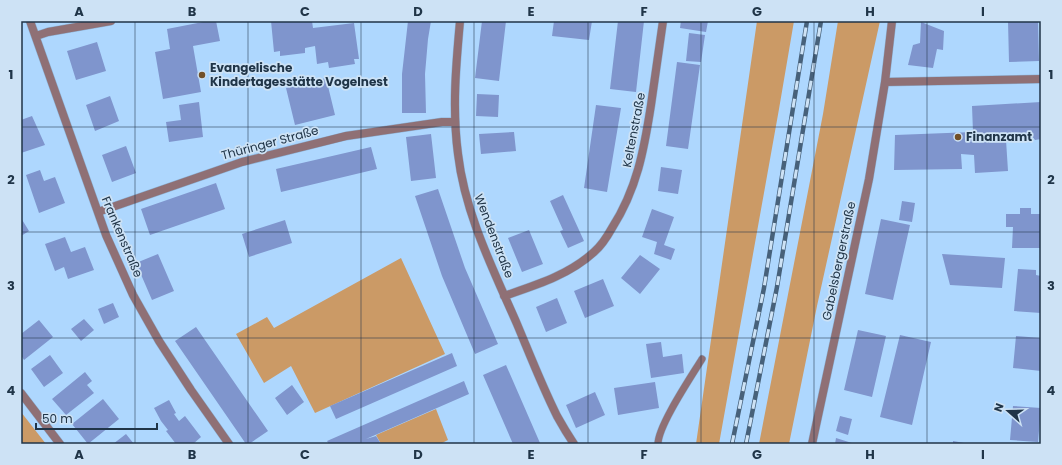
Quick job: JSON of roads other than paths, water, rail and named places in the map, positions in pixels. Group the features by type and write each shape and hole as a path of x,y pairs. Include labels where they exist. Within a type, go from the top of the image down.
{"street":[{"name":"Frankenstraße","path":"30,21 106,235 133,295 191,390 229,444"},
{"path":"36,36 48,32 111,21"},
{"name":"Wendenstraße","path":"460,21 455,72 454,122 465,196 504,296 557,417 574,444"},
{"name":"Keltenstraße","path":"504,296 560,275 580,263 595,252 608,236 619,217 638,175 644,148 663,21"},
{"name":"Gabelsbergerstraße","path":"812,444 869,179 885,82 892,21"},
{"path":"885,82 1041,79"},
{"name":"Thüringer Straße","path":"98,212 242,162 346,136 442,122 454,122"},
{"path":"21,393 60,444"}],"lane":[{"path":"658,444 658,437 702,359"}],"railway":[{"path":"732,444 764,288 807,21"},
{"path":"746,444 777,287 821,21"}],"place":[{"name":"Evangelische Kindertagesstätte Vogelnest","path":"202,75"},
{"name":"Finanzamt","path":"958,137"}]}
